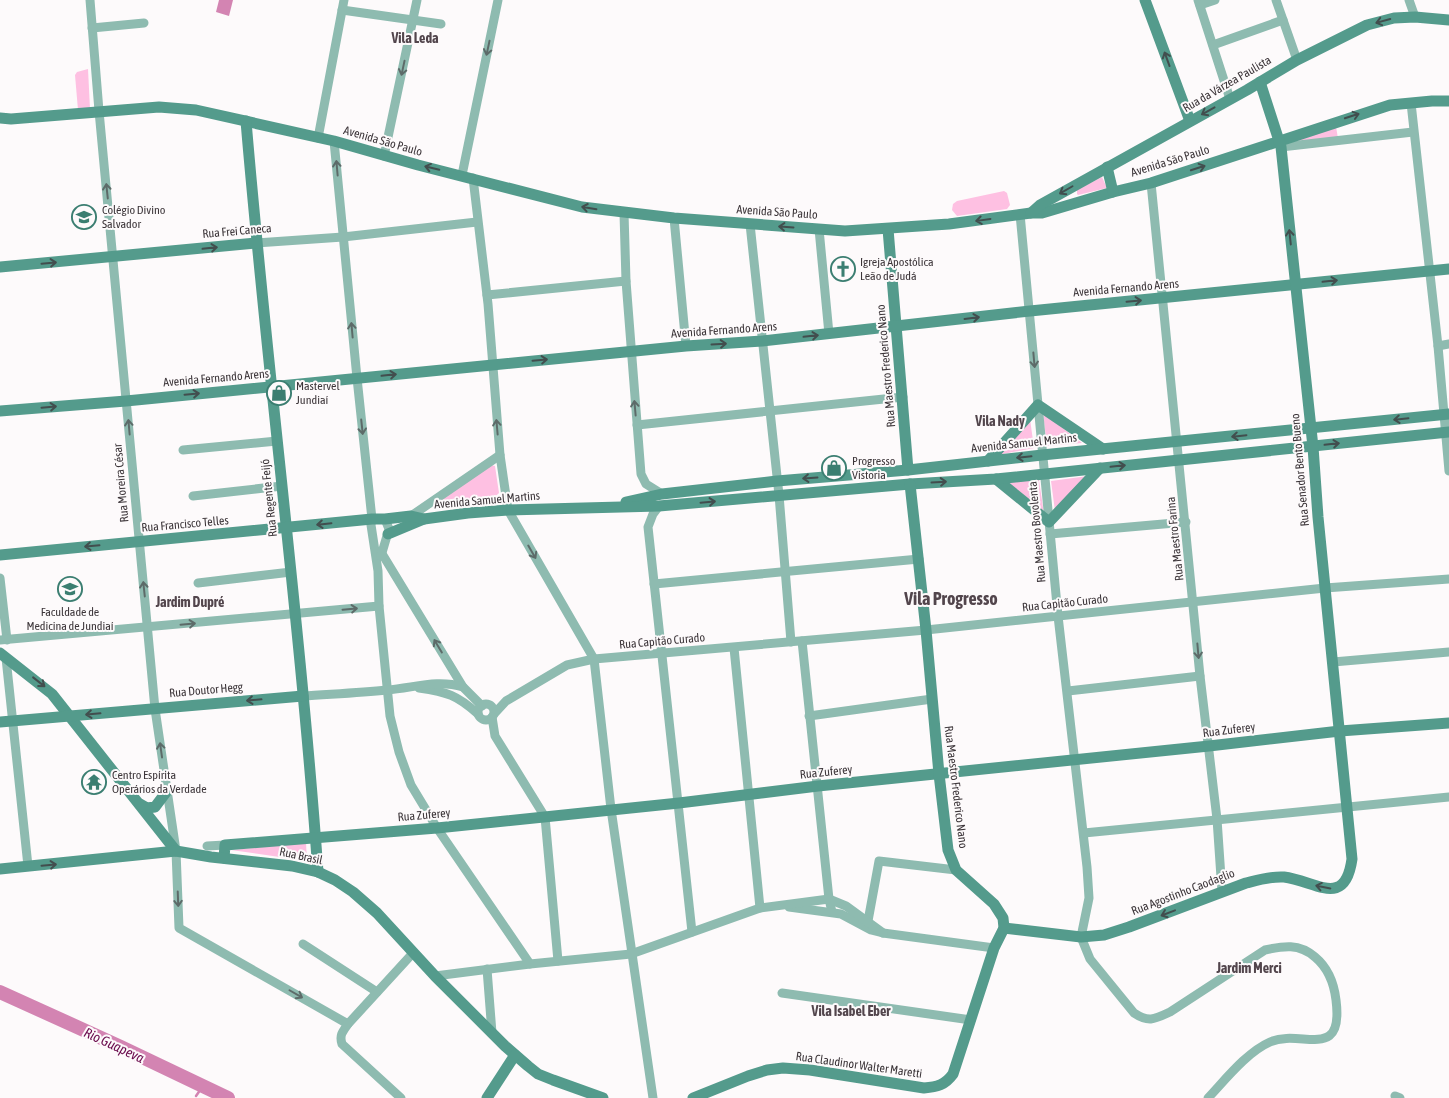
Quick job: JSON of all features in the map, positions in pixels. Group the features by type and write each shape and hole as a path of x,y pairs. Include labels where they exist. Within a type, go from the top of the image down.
{"street":[{"name":"Rua Moreira César","path":"90,0 98,111 139,542 149,628 155,708 176,851 179,928 348,1024"},
{"path":"384,156 417,0"},
{"path":"498,0 468,177 477,222 487,295 500,454 508,510 594,659 611,809 653,1098"},
{"path":"1145,0 1190,122"},
{"path":"1215,0 1199,3 1230,98"},
{"path":"1276,0 1297,60"},
{"path":"1409,0 1415,17"},
{"path":"318,138 343,5 441,24"},
{"name":"Rua da Várzea Paulista","path":"1026,213 1297,60 1366,25 1394,18 1415,17 1449,20"},
{"path":"1213,45 1283,20"},
{"path":"92,28 144,22"},
{"name":"Rua Senador Bento Bueno","path":"1260,82 1281,143 1313,446 1352,860"},
{"name":"Avenida São Paulo","path":"4,120 159,107 196,110 334,141 384,156 582,206 624,213 674,218 845,230 949,224 1026,213 1042,213 1151,183 1281,143 1381,108 1411,103 1449,101"},
{"path":"1411,103 1446,414 1449,471"},
{"name":"Rua Regente Feijó","path":"246,121 256,243 303,696 318,872"},
{"path":"1281,143 1414,132"},
{"path":"334,141 372,533 378,571 379,606 390,716 399,752 411,784 437,828 530,964"},
{"path":"1107,167 1113,192"},
{"name":"Rua Maestro Farina","path":"1151,183 1200,676 1217,819 1222,892"},
{"path":"624,213 626,281 641,474 646,484 662,494 659,506 653,514 648,527 692,932"},
{"name":"Rua Maestro Bovolenta","path":"1026,213 1030,311 1042,455 1058,616 1084,833 1088,898 1081,937"},
{"path":"674,218 686,346"},
{"name":"Rua Frei Caneca","path":"0,267 256,243 343,237 477,222"},
{"path":"750,224 779,495 791,642"},
{"path":"819,229 829,334"},
{"name":"Rua Maestro Frederico Nano","path":"888,229 908,470"},
{"name":"Avenida Fernando Arens","path":"0,411 126,401 686,346 762,341 1030,311 1449,269"},
{"path":"487,295 626,281"},
{"path":"1438,346 1449,344"},
{"path":"637,425 903,397"},
{"path":"988,461 1038,405 1103,449"},
{"name":"Avenida Samuel Martins","path":"604,507 662,494 777,481 908,470 1446,414"},
{"name":"Avenida Samuel Martins","path":"372,519 411,516 424,519 468,512 508,510 659,506 910,484 996,479 1447,432"},
{"path":"183,450 277,441"},
{"path":"411,516 500,454"},
{"path":"1050,528 1100,468"},
{"path":"996,479 1050,528 1186,522"},
{"name":"Rua Maestro Frederico Nano","path":"910,484 948,850 956,870 994,904 1003,918 1004,928"},
{"path":"192,496 282,486"},
{"name":"Rua Francisco Telles","path":"0,555 372,519"},
{"path":"378,571 389,528 386,519"},
{"path":"372,533 387,535 424,519"},
{"path":"382,552 463,687 488,720 506,702"},
{"path":"654,584 919,559"},
{"path":"198,583 291,572"},
{"path":"0,578 4,640 379,606"},
{"name":"Rua Capitão Curado","path":"506,702 567,665 594,659 926,630 1325,588 1449,579"},
{"path":"802,641 829,899 832,912"},
{"path":"734,648 760,908"},
{"path":"1333,662 1449,652"},
{"path":"3,655 52,694 176,851"},
{"path":"3,655 14,721 28,866"},
{"path":"1068,691 1200,676"},
{"name":"Rua Doutor Hegg","path":"0,722 388,690 436,683 463,687"},
{"name":"Rua Doutor Hegg","path":"414,687 440,691 482,710"},
{"path":"809,716 932,699"},
{"path":"482,710 506,702"},
{"path":"482,710 493,708 495,736"},
{"path":"482,710 482,724 495,736 544,817 558,961"},
{"name":"Rua Zuferey","path":"207,846 437,828 818,786 1209,746 1340,730 1449,723"},
{"path":"139,803 147,808 155,807 167,791"},
{"path":"1084,833 1449,797"},
{"path":"224,858 225,845"},
{"path":"0,869 176,851"},
{"name":"Rua Brasil","path":"176,851 292,866 318,872 335,880 354,892 377,912 435,976 515,1055 538,1074 603,1098"},
{"name":"Rua Agostinho Caodaglio","path":"1004,928 1081,937 1104,934 1129,927 1264,878 1283,877 1333,889 1347,881 1352,860"},
{"path":"868,921 879,862 956,870"},
{"path":"435,976 631,954 760,908 829,899 846,906 883,934"},
{"path":"776,906 841,914 871,930 883,934 994,948"},
{"path":"782,993 971,1020 994,948 1004,928"},
{"path":"1081,937 1090,959 1134,1014 1143,1020 1155,1019 1170,1012 1265,950 1282,946 1295,946 1309,952 1328,971 1338,1011 1336,1026 1332,1033 1326,1038 1317,1040 1284,1038 1271,1041 1258,1048 1208,1098"},
{"path":"303,944 377,992"},
{"path":"401,1098 342,1044 340,1038 348,1024 413,953"},
{"path":"487,969 492,1033"},
{"name":"Rua Claudinor Walter Maretti","path":"693,1098 748,1076 767,1070 783,1068 810,1070 924,1088 936,1087 946,1083 953,1074 971,1020"},
{"path":"487,1098 515,1055"}],"shaded area":[{"path":"219,0 233,0 229,16 216,12"},
{"path":"88,69 90,109 78,110 75,75 77,72"},
{"path":"1336,127 1338,138 1292,141"},
{"path":"1102,177 1107,188 1077,194 1077,190"},
{"path":"1004,191 1007,193 1010,205 1007,209 957,216 952,210 953,204 957,201"},
{"path":"1043,413 1082,443 1047,446"},
{"path":"1030,419 1034,448 998,455"},
{"path":"491,465 495,466 499,493 494,497 470,503 437,502"},
{"path":"1088,476 1055,511 1051,481"},
{"path":"1039,480 1044,514 1004,482"},
{"path":"306,843 307,861 231,850"}],"waterway":[{"name":"Rio Guapeva","path":"0,992 228,1098"},
{"path":"196,1096 203,1086"}],"place":[{"name":"Colégio Divino Salvador","path":"84,217"},
{"name":"Igreja Apostólica Leão de Judá","path":"843,269"},
{"name":"Mastervel Jundiaí","path":"279,393"},
{"name":"Progresso Vistoria","path":"834,468"},
{"name":"Faculdade de Medicina de Jundiaí","path":"70,589"},
{"name":"Centro Espírita Operários da Verdade","path":"94,782"}],"district":[{"name":"Vila Leda","path":"415,38"},
{"name":"Vila Nady","path":"1000,421"},
{"name":"Vila Progresso","path":"951,598"},
{"name":"Jardim Dupré","path":"190,602"},
{"name":"Jardim Merci","path":"1249,968"},
{"name":"Vila Isabel Eber","path":"851,1011"}]}
